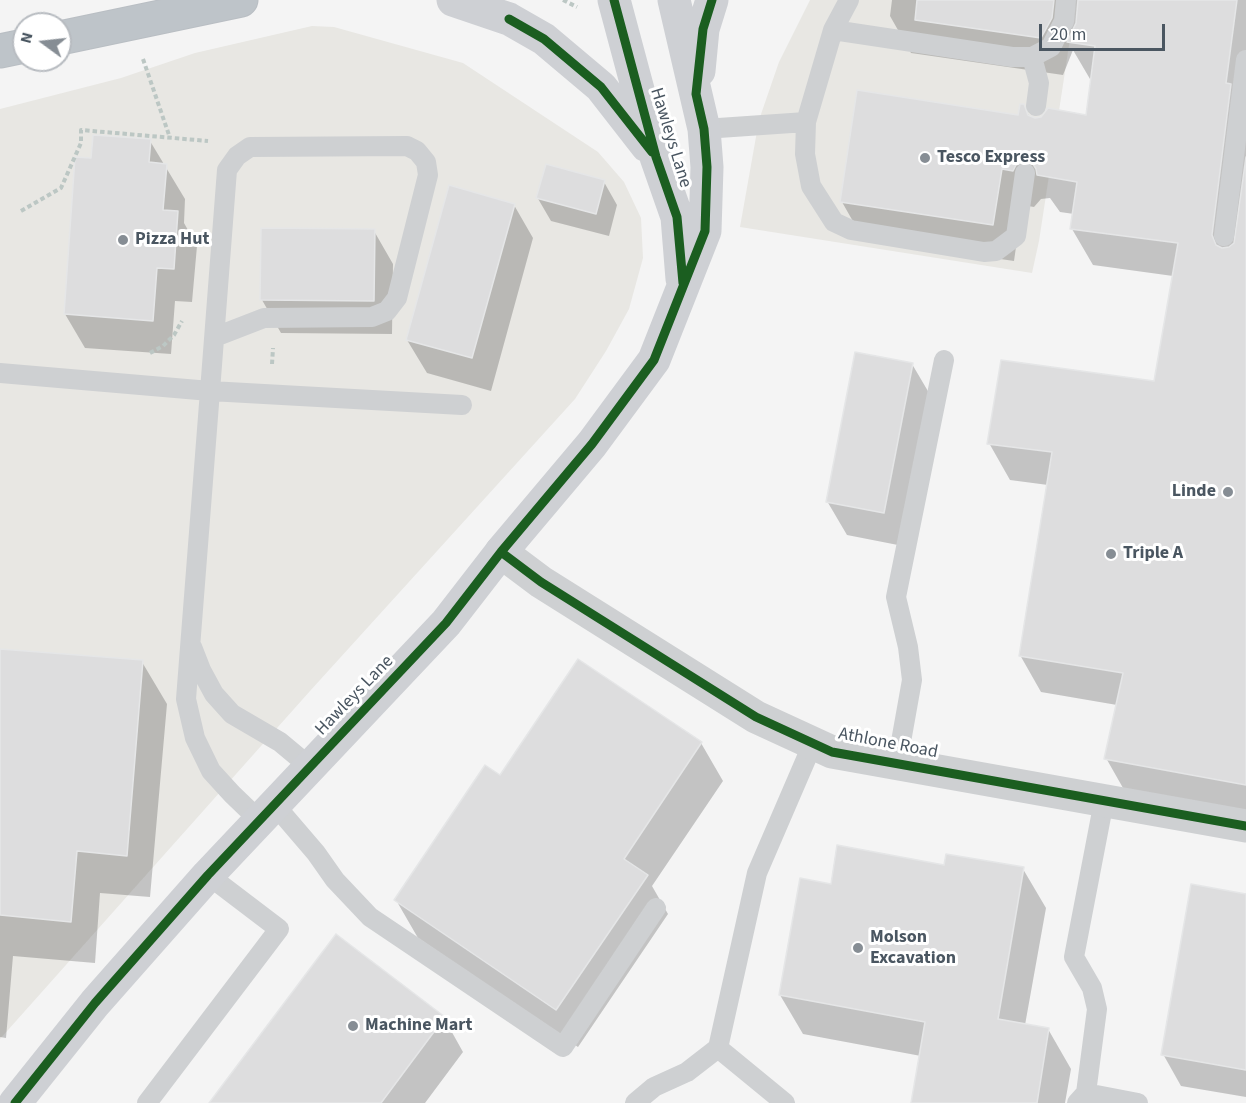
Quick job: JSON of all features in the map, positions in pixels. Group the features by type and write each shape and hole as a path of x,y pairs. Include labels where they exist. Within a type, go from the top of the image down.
{"highway":[{"path":"72,35 241,0"}],"street":[{"path":"453,0 508,19 544,39 601,87 656,156"},
{"name":"Hawleys Lane","path":"614,0 656,156 677,217 683,286"},
{"name":"Hawleys Lane","path":"15,1103 95,1003 208,875 446,623 501,552 592,444 654,360 705,231 707,167 704,129 674,0"},
{"path":"696,94 703,29 712,0"},
{"name":"Athlone Road","path":"501,552 541,582 747,711 832,752 1246,826"}],"lane":[{"path":"849,0 833,30 806,122 805,154 811,186 834,222 851,230 984,252 996,251 1016,236 1025,173"},
{"path":"833,30 1012,57 1032,57 1051,47 1064,21 1066,0"},
{"path":"1032,57 1039,83 1036,106"},
{"path":"1224,236 1246,60"},
{"path":"704,129 806,122"},
{"path":"215,330 264,318 372,317 387,311 397,298 428,175 426,162 417,151 407,146 250,147 237,156 227,170 186,699 195,738 211,771 232,794 267,812 316,853 335,880 370,917 563,1047 656,908"},
{"path":"897,764 912,680 908,648 896,597 944,360"},
{"path":"0,373 210,391 462,405"},
{"path":"189,638 201,670 210,686 232,714 280,742 310,767"},
{"path":"635,1103 654,1087 687,1072 718,1048 757,873 813,743"},
{"path":"1104,801 1074,957 1092,988 1097,1009 1082,1098 1138,1103"},
{"path":"147,1103 279,929 208,875"},
{"path":"718,1048 785,1103"}],"path":[{"path":"563,0 577,7"},
{"path":"130,23 170,138"},
{"path":"21,211 61,188 81,143 81,130 208,141 216,133 237,156"},
{"path":"264,318 273,342 269,394"},
{"path":"148,354 164,346 174,335 181,321 215,330"}],"shaded area":[{"path":"810,0 1076,0 1039,241 1032,273 740,227 759,120 779,62"},
{"path":"312,26 334,27 463,63 598,152 624,182 641,218 643,258 629,309 606,351 575,399 310,691 0,1039 0,109 121,78 195,53"}],"building":[{"path":"917,0 1054,0 1052,18 1041,38 915,20"},
{"path":"1078,0 1237,0 1226,83 1231,84 1212,235 1216,245 1222,248 1234,243 1246,157 1246,785 1104,759 1123,673 1019,656 1052,452 987,444 1001,360 1154,381 1178,243 1070,229 1077,182 1037,175 1033,164 1026,161 1016,165 1013,171 1002,169 993,225 840,202 857,90 1018,115 1020,104 1024,104 1028,115 1035,118 1041,117 1048,108 1086,115 1095,46 1067,42 1076,23"},
{"name":"Pizza Hut","path":"93,135 151,139 149,162 167,164 163,210 178,211 174,269 157,268 153,321 64,314 75,157 91,158"},
{"path":"546,164 605,180 596,214 536,198"},
{"path":"449,185 515,204 472,358 406,340"},
{"path":"261,228 375,229 374,301 260,300"},
{"path":"855,352 913,363 884,513 826,502"},
{"path":"0,649 143,660 127,856 77,851 71,922 0,915"},
{"path":"578,659 702,742 624,859 648,875 556,1010 394,900 485,765 500,775"},
{"path":"837,845 944,865 946,854 1024,867 998,1019 1049,1028 1037,1103 911,1103 925,1022 779,995 800,878 831,884"},
{"path":"1191,884 1246,894 1246,1070 1161,1055"},
{"name":"Machine Mart","path":"336,934 445,1017 381,1103 209,1103"}],"cycle path":[{"path":"614,0 656,157 677,217 683,283"},
{"path":"15,1103 95,1003 208,875 446,623 501,552 592,444 654,360 705,231 707,167 704,129 696,94 703,29 712,0"},
{"path":"509,19 544,39 601,87 652,152"},
{"path":"501,552 541,582 756,717 832,752 1246,826"}],"place":[{"name":"Tesco Express","path":"925,158"},
{"name":"Pizza Hut","path":"123,240"},
{"name":"Linde","path":"1228,492"},
{"name":"Triple A","path":"1111,554"},
{"name":"Molson Excavation","path":"858,948"},
{"name":"Machine Mart","path":"353,1026"}]}
